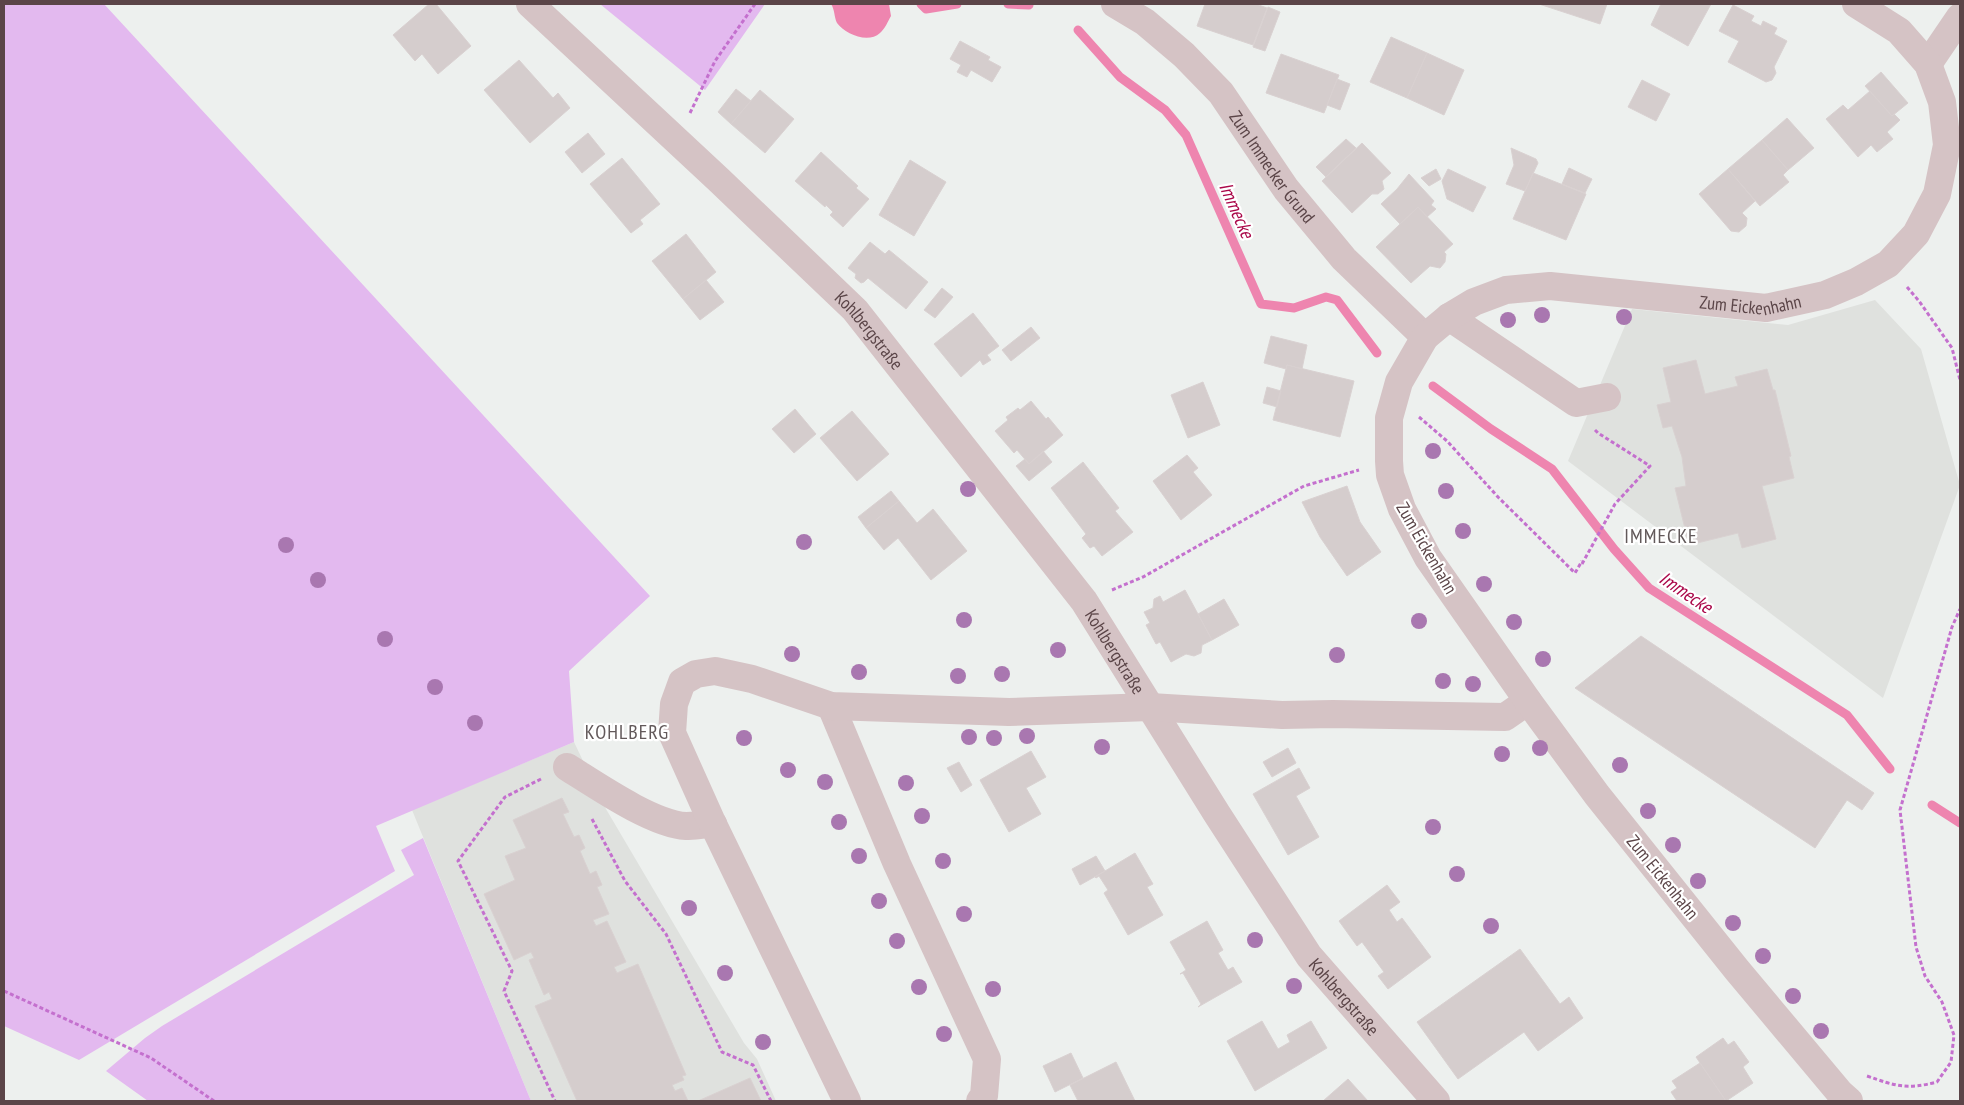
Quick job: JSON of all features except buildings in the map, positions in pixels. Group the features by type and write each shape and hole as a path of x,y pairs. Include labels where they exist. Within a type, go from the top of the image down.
{"street":[{"name":"Kohlbergstraße","path":"530,4 855,310 1084,601 1150,708 1309,956 1436,1101"},
{"name":"Zum Immecker Grund","path":"1115,4 1145,22 1184,54 1221,93 1292,196 1344,259 1425,337"},
{"path":"1856,4 1899,31 1928,64 1960,17"},
{"name":"Zum Eickenhahn","path":"1845,1097 1737,970 1597,795 1528,701 1428,558 1402,509 1390,475 1389,418 1399,382 1425,337 1449,317 1474,302 1506,290 1550,286 1766,308 1825,295 1856,282 1888,264 1916,234 1937,194 1947,145 1942,102 1928,64"},
{"path":"1449,317 1576,403 1607,397"},
{"name":"Kohlbergstraße","path":"713,824 672,733 674,704 682,682 696,674 715,671 752,679 831,706 1009,712 1150,708 1282,715 1505,717 1528,701"},
{"path":"831,706 898,864 987,1060 984,1096 980,1101"},
{"path":"567,767 621,801 666,822 685,826 713,824 847,1101"}],"path":[{"path":"689,116 715,61 755,4"},
{"path":"1888,264 1920,301 1952,348 1960,380"},
{"path":"1414,413 1447,441 1498,497 1575,573 1585,559 1615,504 1650,466 1598,433 1576,403"},
{"path":"1084,601 1142,577 1304,486 1389,461"},
{"path":"1845,1097 1850,1084 1864,1075 1892,1084 1915,1088 1937,1082 1951,1062 1954,1035 1942,1002 1925,976 1916,946 1900,810 1952,627 1960,609"},
{"path":"555,1101 504,991 512,971 458,861 505,797 567,767"},
{"path":"589,814 625,881 666,934 722,1052 753,1065 770,1101"},
{"path":"4,990 151,1058 214,1101"}],"shaded area":[{"path":"4,4 104,4 650,596 569,671 574,742 376,826 395,871 79,1060 4,1026"},
{"path":"600,4 765,4 705,90"},
{"path":"831,4 889,4 891,16 880,33 869,38 863,38 845,31 837,23"},
{"path":"1875,300 1921,349 1960,485 1883,698 1568,461 1632,309 1788,325"},
{"path":"574,742 606,809 744,1043 757,1059 776,1101 531,1101 412,810"},
{"path":"423,838 531,1101 148,1101 106,1071 162,1026 414,875 401,850"}],"waterway":[{"name":"Immecke","path":"921,4 926,9 957,4"},
{"name":"Immecke","path":"1008,4 1029,5"},
{"name":"Immecke","path":"1078,30 1120,77 1165,110 1186,135 1261,304 1294,308 1326,297 1337,300 1377,353"},
{"name":"Immecke","path":"1433,386 1491,429 1552,469 1614,549 1649,588 1847,715 1890,769"},
{"name":"Immecke","path":"1932,805 1960,823"}],"district":[{"name":"IMMECKE","path":"1661,536"},
{"name":"KOHLBERG","path":"627,732"}]}
